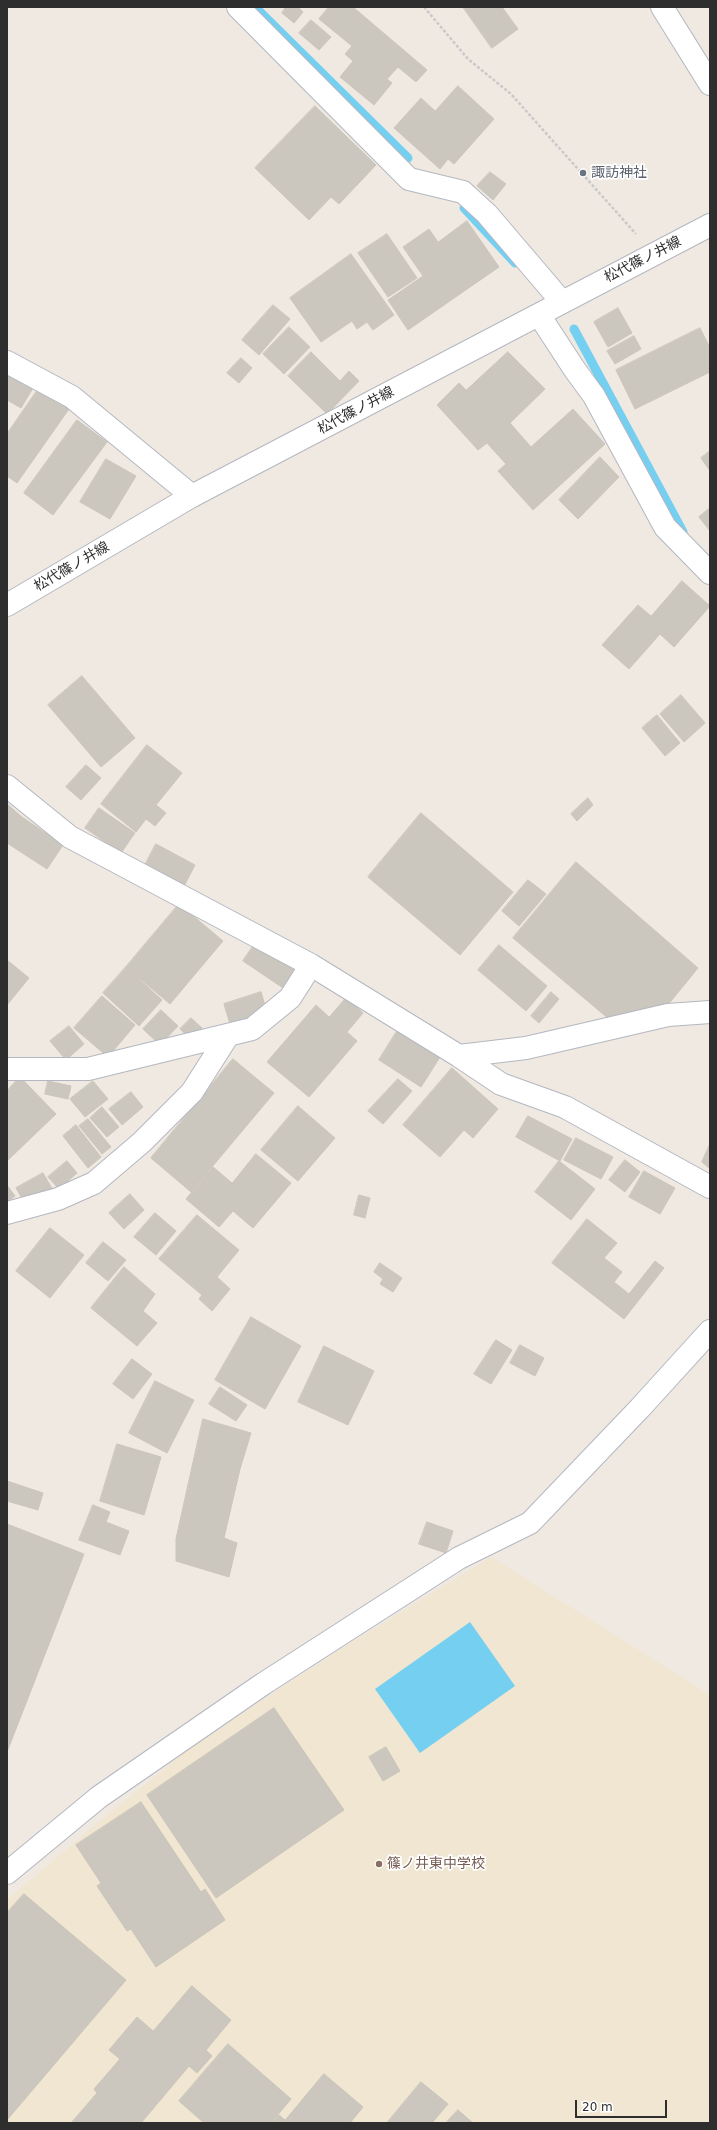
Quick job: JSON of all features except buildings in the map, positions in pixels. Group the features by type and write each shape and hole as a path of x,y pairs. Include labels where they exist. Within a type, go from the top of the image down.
{"street":[{"path":"238,7 409,179 463,192 483,209 562,302"},
{"path":"662,7 710,84"},
{"name":"松代篠ノ井線","path":"7,605 192,496 710,225"},
{"path":"539,315 574,370 594,396 665,527 710,574"},
{"path":"7,362 72,397 192,496"},
{"path":"7,786 70,837 311,965 459,1056 501,1084 565,1107 710,1188"},
{"path":"7,1069 88,1069 227,1037 252,1029 290,998 311,965"},
{"path":"459,1056 526,1048 668,1015 710,1012"},
{"path":"7,1213 58,1199 94,1183 142,1142 192,1092 227,1037"},
{"path":"7,1873 99,1797 262,1684 459,1558 530,1523 640,1408 710,1331"}],"path":[{"path":"424,7 468,59 516,100 642,241 650,256"}],"shaded area":[{"name":"篠ノ井東中学校","path":"491,1557 710,1695 710,2123 7,2123 7,1900 91,1828 190,1748 331,1655"}],"water":[{"path":"470,1622 515,1686 420,1753 375,1689"}],"waterway":[{"path":"255,7 408,158"},
{"path":"464,208 515,263"},
{"path":"574,329 683,532"}],"place":[{"name":"諏訪神社","path":"583,173"},
{"name":"篠ノ井東中学校","path":"379,1864"}]}
